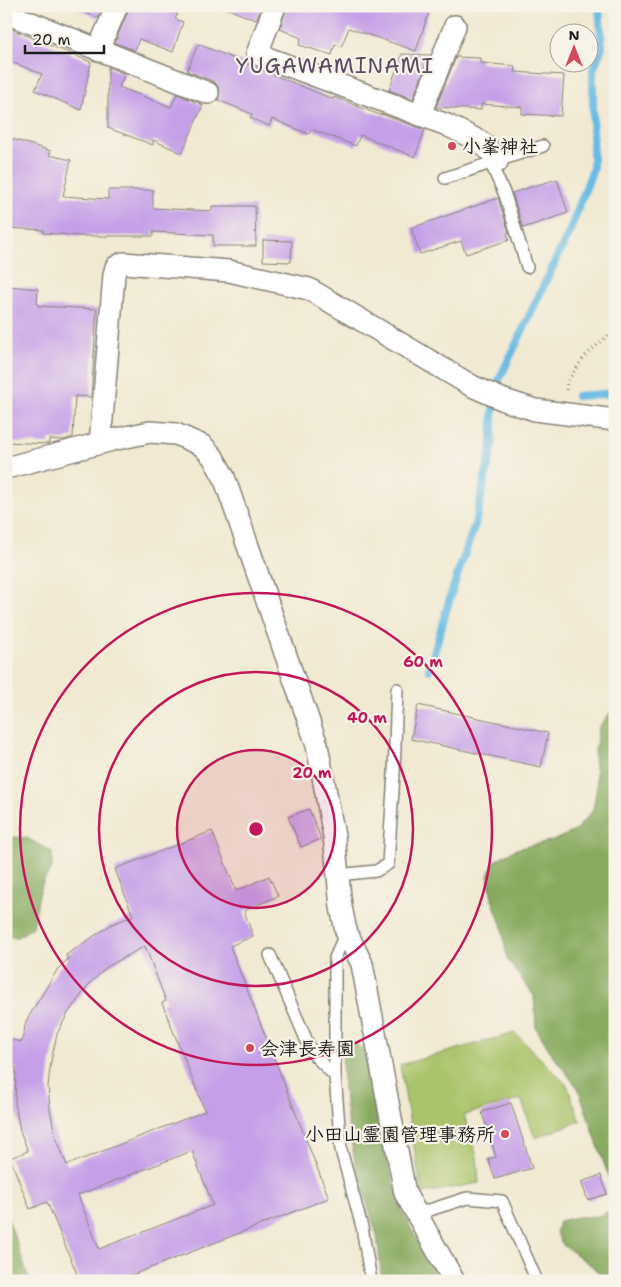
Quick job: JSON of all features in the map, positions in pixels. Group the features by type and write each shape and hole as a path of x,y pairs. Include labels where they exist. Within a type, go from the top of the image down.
{"street":[{"path":"98,50 117,6"},
{"path":"275,6 257,54 447,125 481,142 494,155 494,163"},
{"path":"6,13 208,94"},
{"path":"420,114 455,26"},
{"path":"100,443 114,275 116,267 123,263 229,271 309,289 472,386 504,400 535,410 615,420"},
{"path":"6,468 150,432 176,434 203,446 213,457 224,477 317,745 334,836 341,907 346,931 362,964 405,1193 454,1281"}],"lane":[{"path":"445,178 543,146"},
{"path":"494,163 506,195 527,267"},
{"path":"338,875 376,871 388,864 397,690"},
{"path":"346,931 335,958 335,1076 341,1150 362,1226 371,1281"},
{"path":"270,955 312,1053 335,1076"},
{"path":"417,1214 466,1198 502,1201 537,1281"}],"path":[{"path":"566,413 567,382 584,358 615,329"}],"green space":[{"path":"615,707 615,1190 578,1088 553,1056 536,1028 534,996 507,959 502,927 492,899 488,875 496,860 516,849 554,840 575,831 593,810 597,786 594,756 599,727"},
{"path":"16,837 27,838 52,852 52,867 43,882 39,894 33,927 18,937 6,937 6,839"},
{"path":"515,1033 567,1085 580,1121 535,1138 521,1099 464,1115 477,1157 479,1183 424,1193 420,1182 400,1065"},
{"path":"354,1043 364,1051 370,1090 390,1171 403,1213 439,1281 382,1281 377,1235 356,1167 347,1119 342,1046"},
{"path":"615,1205 615,1281 606,1281 592,1266 563,1245 556,1233 559,1221 578,1217 599,1216 613,1209"},
{"path":"6,1213 30,1281 6,1281"}],"building":[{"path":"69,6 103,6 98,18"},
{"path":"129,6 159,6 178,14 175,19 183,22 173,52 139,39 135,50 115,43"},
{"path":"225,6 262,6 256,20 225,8"},
{"path":"287,6 431,6 416,51 349,28 341,47 335,44 332,55 299,45 301,38 280,29"},
{"path":"11,29 91,62 81,110 35,90 42,74 6,60 6,41"},
{"path":"198,44 333,99 334,97 425,130 415,157 360,135 356,146 311,129 309,134 272,119 269,126 250,118 252,114 218,100 220,92 213,81 187,71"},
{"path":"402,54 430,55 413,99 389,90"},
{"path":"456,57 480,58 480,63 515,66 514,72 564,75 561,116 522,114 522,107 481,104 481,110 436,107"},
{"path":"108,67 125,74 119,87 171,107 177,94 203,105 182,153 153,140 153,145 108,128"},
{"path":"6,137 51,151 49,155 71,160 63,196 108,199 108,190 153,190 153,208 212,211 212,206 255,206 256,246 213,246 213,235 153,232 153,236 80,236 43,233 44,230 6,228"},
{"path":"557,179 568,213 523,228 512,193"},
{"path":"498,198 509,232 507,233 509,240 466,254 461,241 420,254 411,228"},
{"path":"263,240 292,241 291,262 263,261"},
{"path":"9,286 38,289 38,306 97,309 91,397 75,396 73,437 63,440 49,439 49,444 6,442 6,301 8,302"},
{"path":"418,705 548,733 541,767 411,739"},
{"path":"309,809 321,839 301,847 288,817"},
{"name":"会津長寿園","path":"212,831 236,891 269,876 278,896 244,911 253,936 230,946 329,1198 117,1281 80,1281 47,1202 30,1209 10,1158 28,1151 20,1131 15,1104 16,1068 6,1066 6,1039 22,1042 26,1021 57,970 68,959 66,955 112,924 133,916 115,869","holes":["145,946 166,1001 162,1003 205,1111 67,1165 55,1135 48,1086 57,1034 68,1013 90,983 107,967","192,1151 213,1205 99,1249 78,1195"]},
{"name":"小田山霊園管理事務所","path":"511,1103 532,1168 495,1179 488,1159 496,1157 482,1112"},
{"path":"601,1175 607,1194 588,1200 581,1182"}],"waterway":[{"path":"429,670 452,591 475,524 492,447 493,415 499,380 570,230 593,169 593,70 602,47 599,6"},
{"path":"577,396 615,393"}],"place":[{"name":"小峯神社","path":"452,146"},
{"name":"会津長寿園","path":"250,1048"},
{"name":"小田山霊園管理事務所","path":"505,1134"}],"district":[{"name":"YUGAWAMINAMI","path":"335,66"}]}
